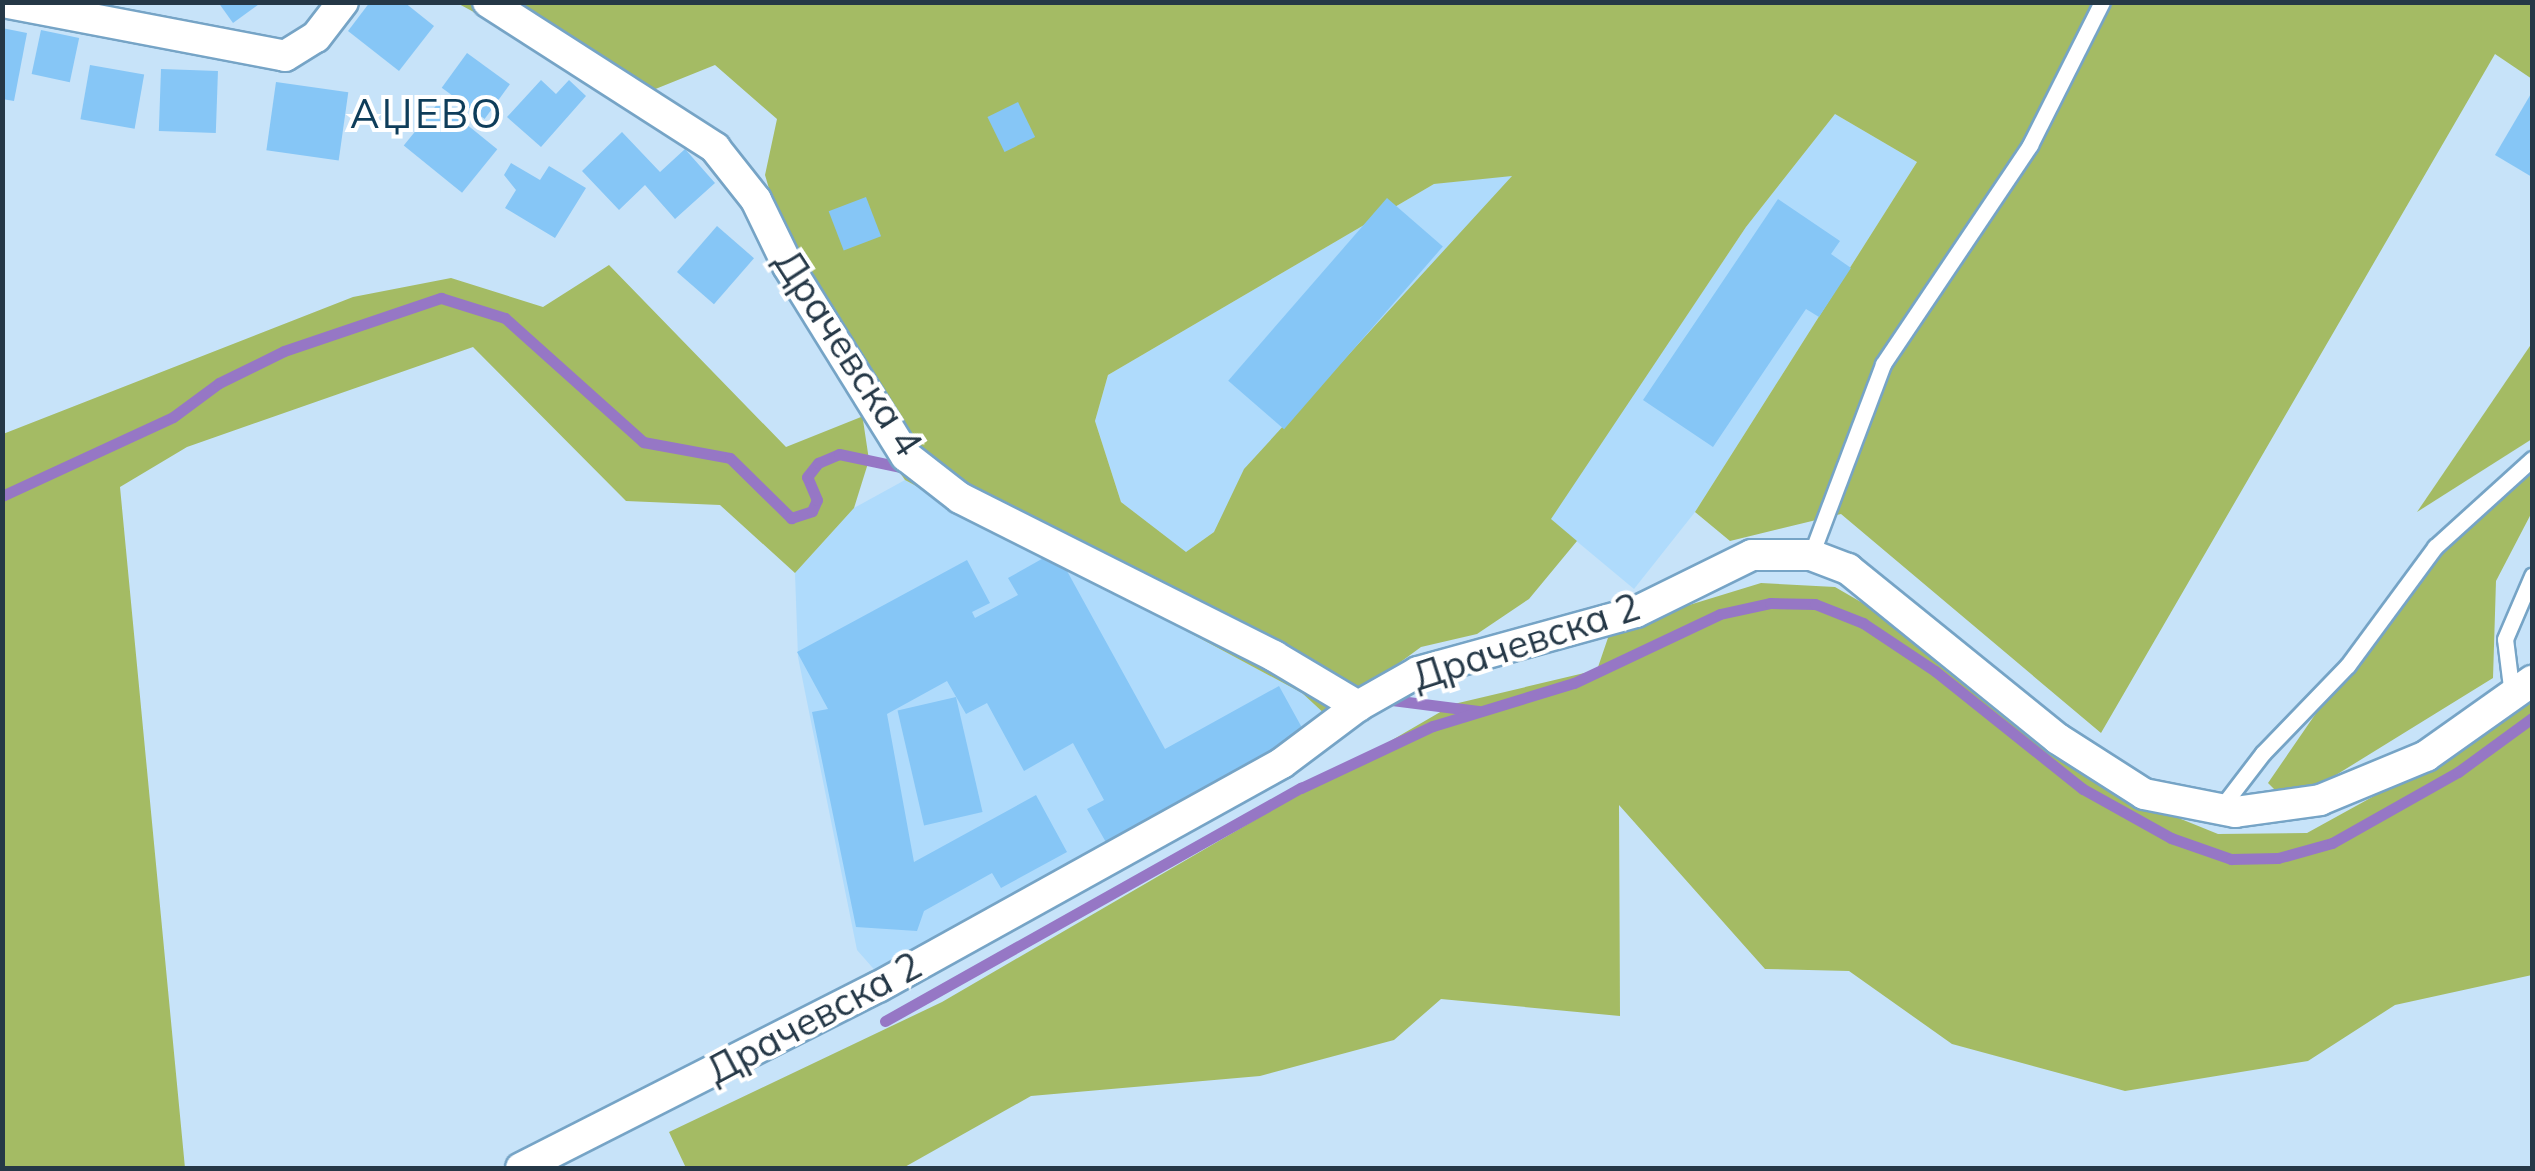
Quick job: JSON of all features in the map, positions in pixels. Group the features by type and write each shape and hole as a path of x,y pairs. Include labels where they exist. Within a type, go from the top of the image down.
{"street":[{"path":"3,2 286,56 316,37 344,2"},
{"name":"Драчевска 4","path":"488,2 715,148 756,200 788,266 906,456 960,498 1274,656 1358,706"},
{"name":"Драчевска 2","path":"521,1168 878,988 1282,764 1358,706 1454,658 1636,612 1752,555 1776,550 1811,554 1848,569 2058,739 2144,794 2220,809 2320,800 2426,756 2522,688"}],"lane":[{"path":"1811,554 1882,364 2030,145 2102,2"},
{"path":"2220,809 2262,753 2348,665 2435,547 2532,459"},
{"path":"2522,688 2504,639 2532,576"}],"shaded area":[{"path":"1835,114 1917,162 1695,512 1634,589 1550,519 1746,227"},
{"path":"1513,175 1214,532 1185,553 1121,502 1095,421 1108,375 1434,184"},
{"path":"905,480 1302,693 1327,716 879,975 857,950 798,657 795,573 854,508"}],"green space":[{"path":"457,3 2532,3 2532,79 2495,54 2101,733 1841,514 1730,541 1695,512 1917,162 1835,114 1746,227 1551,519 1577,541 1529,599 1477,634 1421,647 1327,716 1302,693 905,480 863,420 869,460 854,508 795,573 720,505 626,501 473,347 187,447 120,487 185,1168 3,1168 3,434 353,297 451,278 543,307 609,265 786,447 861,417 790,260 765,175 777,119 715,65 648,92 576,67","holes":["1512,176 1244,469 1214,532 1186,552 1121,502 1095,421 1108,375 1434,184"]},
{"path":"2532,343 2532,439 2417,512"},
{"path":"2532,461 2532,512 2496,581 2493,678 2289,804 2268,783 2321,706 2457,519"},
{"path":"1761,583 1835,587 1923,638 2139,802 2218,834 2307,833 2414,774 2532,688 2532,975 2395,1005 2308,1061 2125,1091 1952,1044 1849,971 1765,969 1619,805 1620,1016 1441,999 1394,1040 1260,1076 1031,1096 903,1168 686,1168 669,1132 942,1002 1454,704 1597,670 1611,629"}],"building":[{"path":"218,2 262,2 233,23"},
{"path":"370,2 404,2 434,26 399,71 348,31"},
{"path":"2,28 27,33 14,101 2,99"},
{"path":"41,30 79,38 70,82 32,74"},
{"path":"467,53 510,84 485,119 442,88"},
{"path":"90,65 144,75 135,129 80,119"},
{"path":"161,69 218,71 216,133 159,131"},
{"path":"541,80 556,94 569,80 586,96 541,147 507,117"},
{"path":"276,82 348,92 339,160 266,150"},
{"path":"2532,92 2532,177 2495,155"},
{"path":"439,102 497,149 462,193 404,146"},
{"path":"1018,102 1035,137 1005,152 987,117"},
{"path":"622,132 660,172 685,149 715,183 675,219 645,185 619,210 582,171"},
{"path":"511,163 540,180 549,166 586,188 555,238 505,208 516,190 504,175"},
{"path":"866,197 881,236 844,251 829,211"},
{"path":"1387,198 1443,247 1284,429 1228,381"},
{"path":"1778,199 1840,241 1831,254 1851,268 1819,317 1806,309 1713,447 1643,400"},
{"path":"717,226 754,258 714,304 677,272"},
{"path":"1056,551 1165,749 1279,686 1306,735 1107,844 1087,809 1104,800 1073,743 1024,771 987,703 966,714 947,681 887,714 914,862 1036,795 1067,852 1001,888 992,873 924,911 917,931 856,927 812,712 828,709 797,652 967,560 990,603 972,612 975,618 1018,595 1008,578"},
{"path":"956,697 983,812 924,825 898,710"}],"waterway":[{"path":"2,496 173,417 219,383 284,351 441,298 505,318 643,442 730,458 791,518 812,511 817,500 807,477 818,463 839,454 905,468"},
{"path":"885,1021 1301,788 1433,726 1574,683 1720,614 1770,603 1815,604 1863,623 1935,671 2083,789 2171,838 2231,859 2278,858 2332,843 2458,772 2532,718"},
{"path":"1384,699 1478,711"}],"district":[{"name":"АЏЕВО","path":"427,113"}]}
